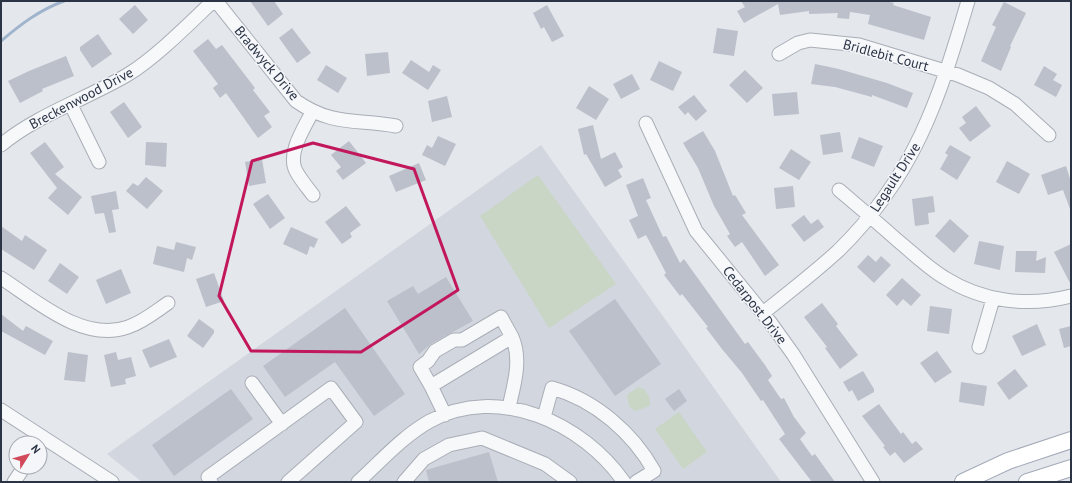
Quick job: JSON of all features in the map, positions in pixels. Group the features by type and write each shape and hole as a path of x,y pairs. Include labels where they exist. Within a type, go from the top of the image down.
{"main road":[{"path":"963,482 1008,461 1071,440"},
{"path":"1028,482 1071,468"}],"street":[{"name":"Breckenwood Drive","path":"1,145 24,128 71,105 133,71 212,1"},
{"name":"Bradwyck Drive","path":"216,1 296,101 312,112 334,119 396,126"},
{"name":"Legault Drive","path":"763,313 822,265 870,216 884,198 911,155 926,127 947,72 968,1"},
{"name":"Bridlebit Court","path":"779,54 798,43 810,40 859,45 947,72 977,83 1003,96 1029,116 1049,135"},
{"path":"71,105 99,162"},
{"path":"312,112 298,142 294,159 295,168 313,195"},
{"name":"Cedarpost Drive","path":"646,123 688,217 696,231 763,313 797,360 873,482"},
{"path":"839,190 944,278 973,292 993,299 1037,302 1071,296"},
{"path":"1,278 73,324 96,330 108,331 127,328 136,324 168,303"},
{"path":"979,347 993,299"},
{"path":"445,414 420,367 428,361 435,351 454,340 462,340 501,317 516,346 517,365 509,407"},
{"path":"431,386 512,337"},
{"path":"252,383 282,424"},
{"path":"211,482 208,477 331,388 356,422 288,482"},
{"path":"544,417 552,388 566,392 589,403 613,421 647,457 654,471 636,482"},
{"path":"358,482 412,432 445,414 480,407 509,407 544,417 562,425 604,456 624,482"},
{"path":"1,410 34,435"},
{"path":"404,482 424,459 449,445 482,438 545,464 558,477 570,482"},
{"path":"48,445 112,482"}],"highlighted area":[{"path":"313,143 414,169 458,290 361,352 251,351 219,296 252,161"}],"shaded area":[{"path":"541,145 781,482 142,482 107,454"}],"green space":[{"path":"538,175 616,284 549,328 480,216"},
{"path":"638,387 644,389 649,396 650,406 635,411 629,406 627,395"},
{"path":"679,412 707,452 683,469 655,429"}],"building":[{"path":"250,1 274,1 283,14 268,26"},
{"path":"741,1 886,1 894,3 893,5 931,17 924,40 868,24 870,15 850,12 849,19 837,18 838,13 809,14 809,11 780,15 778,4 744,23 737,11 745,7"},
{"path":"1004,2 1026,13 1010,46 1011,47 1001,71 981,61 996,27 992,25"},
{"path":"135,5 148,20 133,34 119,19"},
{"path":"547,5 564,36 552,42 544,27 541,29 533,13"},
{"path":"292,28 311,53 297,63 279,38"},
{"path":"717,28 738,31 734,56 713,53"},
{"path":"98,34 112,54 92,68 80,50 80,47"},
{"path":"208,39 216,49 222,45 255,88 253,90 270,112 264,116 272,127 258,138 226,93 220,98 213,88 218,84 193,51"},
{"path":"388,52 390,73 367,76 365,54"},
{"path":"66,56 74,76 42,89 43,91 20,103 8,81"},
{"path":"411,60 429,72 433,65 441,70 428,90 402,73"},
{"path":"659,61 682,72 673,91 650,80"},
{"path":"815,64 839,69 887,83 913,93 907,108 872,95 872,97 835,87 811,84"},
{"path":"326,65 347,78 338,93 317,80"},
{"path":"1044,66 1057,74 1053,80 1062,85 1056,97 1034,85"},
{"path":"745,70 763,88 747,103 729,85"},
{"path":"632,74 640,89 621,99 613,84"},
{"path":"589,86 609,99 596,120 576,108"},
{"path":"797,92 799,114 774,116 772,94"},
{"path":"694,95 707,111 696,121 688,112 685,115 678,107"},
{"path":"447,96 452,117 432,122 428,101"},
{"path":"124,102 142,127 128,138 110,112"},
{"path":"976,106 991,126 970,142 959,128 966,123 962,117"},
{"path":"593,125 601,159 615,152 623,167 618,170 622,177 605,187 586,154 584,155 578,129"},
{"path":"703,131 715,151 733,196 735,195 746,213 742,215 779,265 765,276 742,242 735,247 727,236 730,234 714,206 698,168 683,143"},
{"path":"840,132 843,152 823,155 820,135"},
{"path":"438,136 456,144 445,166 422,155 427,145 432,148"},
{"path":"859,137 883,146 874,167 851,158"},
{"path":"349,141 366,163 343,180 336,171 341,167 331,155"},
{"path":"45,142 64,167 55,174 82,197 68,215 48,198 57,188 30,153"},
{"path":"146,142 167,143 166,167 145,165"},
{"path":"950,145 971,157 957,180 940,169 948,155 945,153"},
{"path":"791,149 811,162 799,180 779,168"},
{"path":"262,159 266,183 249,186 245,162"},
{"path":"1007,161 1030,174 1019,194 996,182"},
{"path":"419,163 426,180 396,192 389,176"},
{"path":"1066,166 1071,182 1070,209 1063,190 1048,195 1041,175"},
{"path":"146,177 163,191 147,209 126,191 133,183 138,186"},
{"path":"643,178 651,198 646,200 663,237 666,236 680,263 684,259 745,344 748,342 765,365 772,376 768,380 781,399 784,398 794,417 806,433 800,439 812,456 815,454 835,482 812,482 779,439 785,434 763,400 761,401 742,373 706,328 708,327 682,294 680,296 664,275 666,273 646,235 638,239 629,220 638,216 626,185"},
{"path":"793,186 795,207 776,209 774,188"},
{"path":"116,191 119,209 112,210 116,232 109,233 104,213 95,214 91,196"},
{"path":"268,194 285,218 270,229 253,204"},
{"path":"933,196 935,212 928,213 929,224 915,226 912,199"},
{"path":"346,206 361,225 350,233 352,237 342,244 325,222"},
{"path":"804,215 811,224 818,219 824,227 804,242 791,225"},
{"path":"950,219 969,236 954,253 935,236"},
{"path":"1,226 22,241 25,235 47,250 34,270 1,249"},
{"path":"291,227 318,239 314,248 310,246 307,255 283,244"},
{"path":"979,241 1004,246 1000,270 974,264"},
{"path":"176,242 196,247 192,260 187,258 184,272 153,264 157,246 174,250"},
{"path":"1071,244 1071,285 1054,252"},
{"path":"1016,251 1037,251 1036,261 1046,257 1045,273 1015,272"},
{"path":"868,255 876,262 881,256 891,265 874,283 857,267"},
{"path":"60,263 79,277 67,294 48,281"},
{"path":"121,269 131,293 106,304 96,280"},
{"path":"214,273 224,301 206,307 196,279"},
{"path":"446,277 473,321 431,344 419,354 387,301 413,286 418,294"},
{"path":"902,278 921,295 911,306 903,299 897,306 886,295"},
{"path":"615,299 661,364 615,396 569,331"},
{"path":"822,303 838,324 836,326 858,355 840,369 825,348 827,347 804,317"},
{"path":"930,306 952,309 949,334 927,331"},
{"path":"345,308 405,394 374,416 335,362 285,397 263,366"},
{"path":"1,314 23,331 26,326 53,341 45,355 1,331"},
{"path":"199,319 214,330 214,333 203,348 187,336"},
{"path":"1037,324 1046,345 1022,356 1012,336"},
{"path":"1071,326 1071,346 1064,348 1059,329"},
{"path":"169,339 177,357 150,368 142,350"},
{"path":"937,351 952,372 935,383 920,363"},
{"path":"68,352 88,355 85,382 64,380"},
{"path":"116,352 118,360 131,357 136,376 125,379 126,384 111,387 104,355"},
{"path":"1015,369 1028,386 1009,400 997,383"},
{"path":"863,371 874,389 874,392 858,401 852,390 849,392 843,382"},
{"path":"961,382 987,386 984,406 959,402"},
{"path":"231,389 253,419 174,476 152,445"},
{"path":"679,389 687,401 674,411 665,399"},
{"path":"879,404 901,434 903,432 912,444 916,441 923,449 904,463 895,452 890,456 883,447 885,446 862,416"},
{"path":"489,452 498,482 429,482 426,470"}],"waterway":[{"path":"1,41 38,13 64,1"}]}
